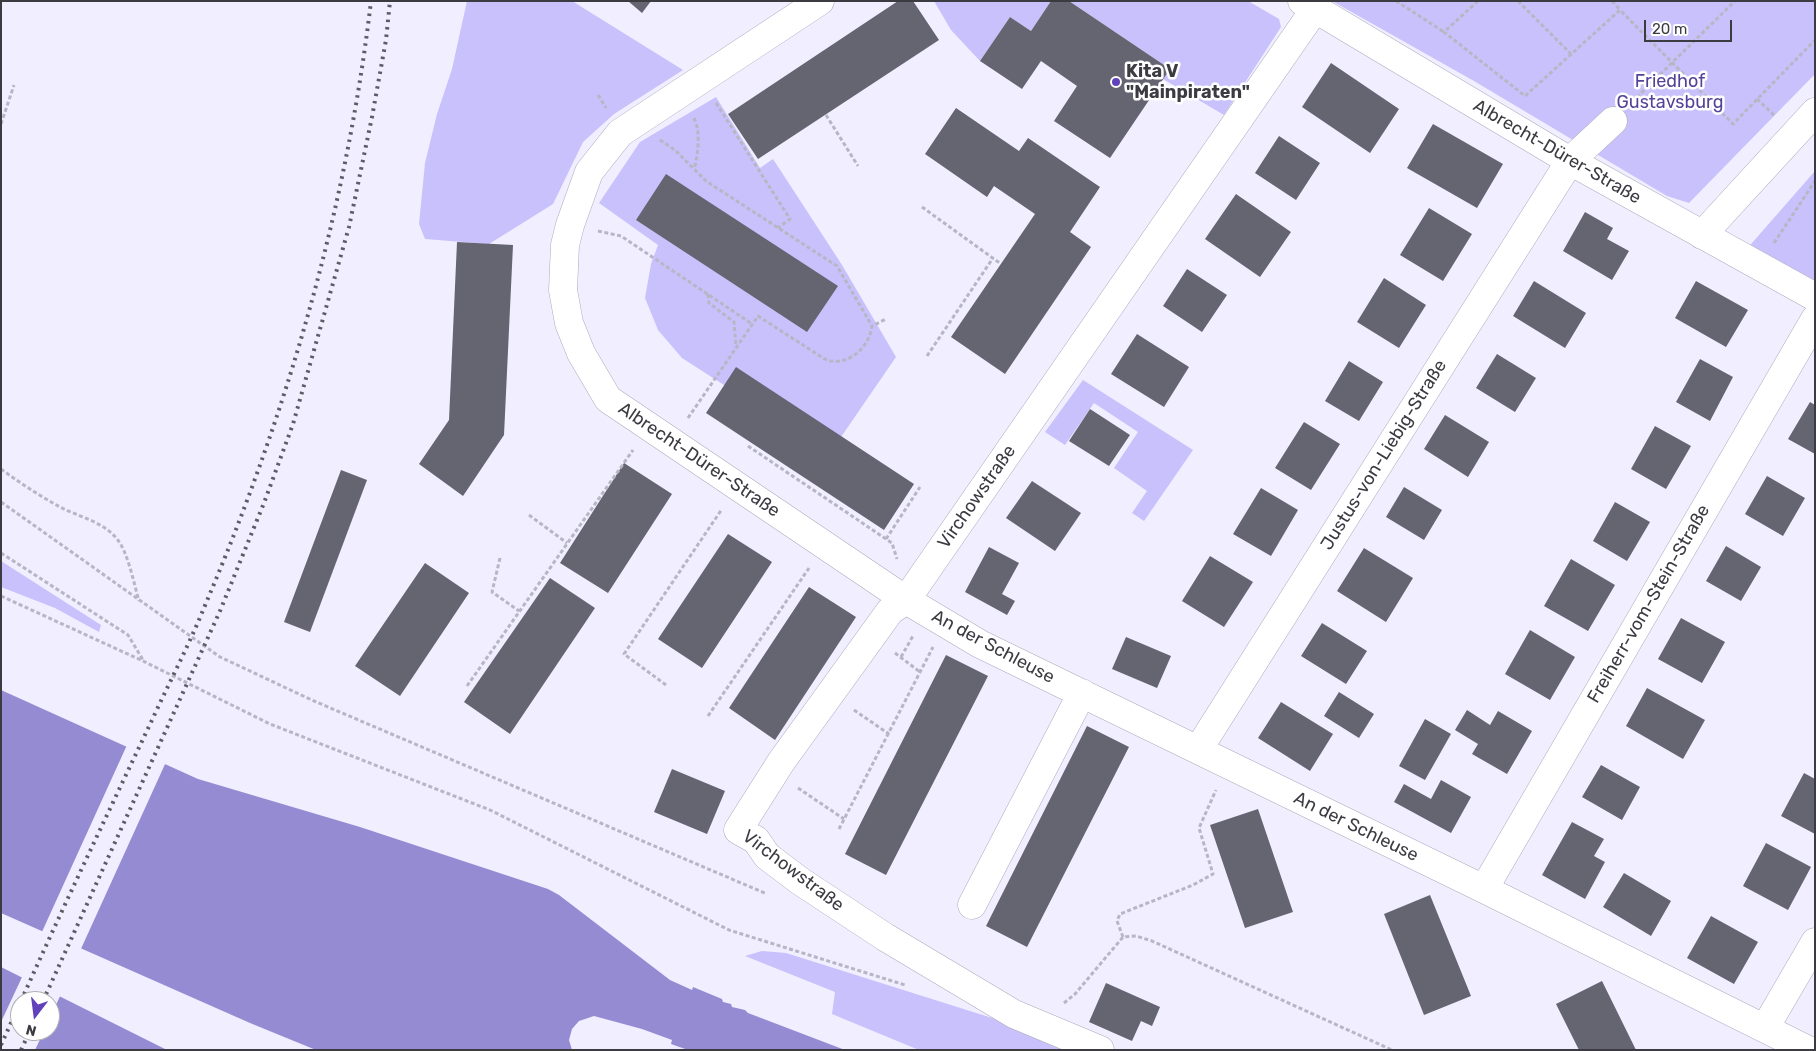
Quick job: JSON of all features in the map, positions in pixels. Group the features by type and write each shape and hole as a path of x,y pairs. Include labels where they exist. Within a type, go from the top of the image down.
{"street":[{"name":"Albrecht-Dürer-Straße","path":"820,1 620,133 589,172 565,245 563,290 569,322 581,353 608,399 825,545 912,591"},
{"name":"Albrecht-Dürer-Straße","path":"1308,5 1570,161 1815,297"},
{"name":"Virchowstraße","path":"1100,1050 1014,1014 885,937 800,881 767,856 756,840 738,830 775,772 890,611 912,591 1308,5"},
{"path":"1702,235 1815,112"},
{"name":"Justus-von-Liebig-Straße","path":"1198,750 1570,161 1613,121"},
{"name":"Freiherr-vom-Stein-Straße","path":"1484,889 1815,319"},
{"name":"An der Schleuse","path":"912,591 946,623 980,644 1484,889 1808,1050"},
{"path":"972,905 1082,693"},
{"path":"1765,1028 1815,942"}],"path":[{"path":"1396,1 1444,32 1525,96 1620,10"},
{"path":"1444,32 1478,1"},
{"path":"1518,1 1571,54"},
{"path":"1612,1 1733,124 1815,40"},
{"path":"1613,121 1735,1"},
{"path":"1,124 14,85"},
{"path":"693,85 686,107 696,122 697,142 694,169"},
{"path":"693,85 790,219 778,228"},
{"path":"826,115 858,166"},
{"path":"631,126 651,134 675,150 706,181 837,266 872,326"},
{"path":"1759,266 1815,181"},
{"path":"922,207 1001,264"},
{"path":"570,225 621,236 752,324"},
{"path":"927,356 993,258"},
{"path":"708,294 710,302 734,322 736,348"},
{"path":"672,442 758,316 823,358 837,362 850,358 863,347 867,342 872,326 886,319"},
{"path":"466,686 648,426"},
{"path":"748,446 892,543 900,570 912,591"},
{"path":"1,470 61,507 102,526 117,538 124,550 140,601"},
{"path":"666,685 624,654 738,486"},
{"path":"886,539 920,488"},
{"path":"1,502 220,657 314,701 771,896"},
{"path":"530,515 567,543"},
{"path":"708,716 825,545"},
{"path":"1,553 128,635 143,661"},
{"path":"500,558 492,592 519,611"},
{"path":"1,596 143,661 270,724 490,810 729,930 910,986"},
{"path":"839,829 946,623"},
{"path":"831,694 888,734"},
{"path":"1123,937 1117,921 1120,914 1193,885 1213,874 1199,828 1227,764"},
{"path":"775,772 844,819"},
{"path":"1038,1024 1075,994 1123,937 1136,936 1152,941 1392,1050"}],"green space":[{"path":"467,1 572,1 683,70 614,114 583,142 553,204 489,244 425,239 419,224 425,163 437,114 452,69"},
{"path":"934,1 1051,1 1031,31 1010,17 980,61 951,30"},
{"path":"1069,1 1248,1 1279,19 1281,27 1224,115 1163,79 1170,69"},
{"name":"Friedhof Gustavsburg","path":"1332,1 1815,1 1815,74 1689,203 1667,196 1474,81"},
{"path":"716,97 760,168 773,159 842,265 896,357 841,437 724,385 682,358 658,330 645,298 651,264 658,245 599,203 640,142"},
{"path":"1815,171 1815,294 1745,251"},
{"path":"1083,380 1193,450 1144,521 1132,513 1147,491 1114,468 1138,432 1094,403 1065,445 1045,432"},
{"path":"1,561 101,625 99,632 55,608 1,587"},
{"path":"762,951 786,953 1027,1029 1077,1050 919,1050 832,1014 835,992 745,956"}],"shaded area":[{"path":"1,690 198,779 360,827 548,889 559,895 670,980 692,990 693,987 722,999 723,1002 731,1004 732,1007 745,1010 748,1013 845,1050 688,1050 671,1044 672,1040 642,1029 594,1016 579,1021 572,1029 569,1040 572,1050 316,1050 250,1023 1,913"},
{"path":"1,967 49,991 10,991 10,1041 60,1041 60,996 167,1050 1,1050"}],"pier":[{"path":"127,745 166,762 80,951 41,934"},
{"path":"23,975 55,991 16,991"},
{"path":"10,1003 10,1041 39,1041 35,1050 1,1050 1,1022"}],"building":[{"path":"628,1 651,1 642,13"},
{"path":"898,1 913,1 939,40 758,159 728,114"},
{"name":"Kita V \"Mainpiraten\"","path":"1051,1 1069,1 1170,69 1110,158 1054,121 1077,86 1041,61 1022,89 980,61 1010,17 1031,31"},
{"path":"1331,63 1399,109 1370,153 1302,107"},
{"path":"956,108 1019,151 1028,138 1100,187 1070,232 1091,247 1005,374 951,337 1035,214 994,186 987,197 925,154"},
{"path":"1433,124 1503,164 1477,208 1407,168"},
{"path":"1279,136 1320,163 1296,200 1255,173"},
{"path":"666,174 838,286 807,332 636,220"},
{"path":"1236,194 1291,232 1260,277 1205,239"},
{"path":"1429,208 1472,234 1443,281 1400,255"},
{"path":"1585,212 1613,228 1607,239 1629,251 1612,280 1563,251"},
{"path":"457,242 513,245 504,435 463,496 419,464 449,420"},
{"path":"1187,269 1227,295 1202,332 1163,306"},
{"path":"1384,278 1426,305 1399,348 1357,322"},
{"path":"1534,281 1586,313 1565,348 1513,316"},
{"path":"1696,281 1748,310 1726,347 1675,318"},
{"path":"1137,334 1189,367 1164,407 1111,374"},
{"path":"1497,354 1536,378 1515,412 1476,388"},
{"path":"1700,359 1733,377 1710,421 1676,402"},
{"path":"1349,361 1383,382 1359,421 1325,401"},
{"path":"736,367 914,484 884,530 706,413"},
{"path":"1810,402 1815,405 1815,454 1788,439"},
{"path":"1090,409 1130,435 1109,466 1069,441"},
{"path":"1445,415 1489,442 1468,477 1424,449"},
{"path":"1304,422 1340,444 1311,490 1275,468"},
{"path":"1655,426 1691,446 1666,489 1631,469"},
{"path":"624,463 672,494 608,593 560,563"},
{"path":"341,470 367,480 310,632 284,622"},
{"path":"1767,476 1805,498 1783,536 1745,514"},
{"path":"1032,481 1081,513 1055,551 1006,518"},
{"path":"1404,487 1442,510 1424,540 1386,517"},
{"path":"1261,488 1298,510 1271,556 1233,534"},
{"path":"1615,502 1650,522 1627,561 1593,541"},
{"path":"728,534 772,562 702,668 658,639"},
{"path":"1726,546 1761,567 1741,601 1706,581"},
{"path":"989,547 1019,563 1002,594 1015,601 1007,615 965,592"},
{"path":"1364,548 1413,578 1386,622 1337,591"},
{"path":"1210,556 1253,582 1224,627 1182,601"},
{"path":"1571,559 1615,585 1588,631 1544,606"},
{"path":"425,563 469,593 400,696 355,666"},
{"path":"550,578 595,608 510,734 464,702"},
{"path":"809,587 856,617 775,740 729,708"},
{"path":"1681,618 1725,642 1702,683 1658,659"},
{"path":"1322,623 1367,651 1346,684 1301,656"},
{"path":"1530,630 1575,657 1550,700 1505,674"},
{"path":"1126,637 1171,656 1157,688 1112,669"},
{"path":"946,655 988,676 886,875 845,854"},
{"path":"1647,688 1705,720 1683,759 1626,726"},
{"path":"1339,692 1374,714 1359,738 1324,716"},
{"path":"1281,702 1333,734 1310,771 1258,738"},
{"path":"1467,710 1490,725 1498,711 1532,731 1507,774 1472,754 1478,744 1455,730"},
{"path":"1425,719 1451,734 1425,780 1399,766"},
{"path":"1087,726 1129,747 1027,947 986,926"},
{"path":"1601,765 1640,787 1622,820 1582,797"},
{"path":"672,769 725,791 707,834 654,812"},
{"path":"1804,773 1815,779 1815,834 1781,816"},
{"path":"1441,780 1471,797 1451,833 1394,802 1404,784 1431,799"},
{"path":"1258,809 1293,912 1245,928 1210,825"},
{"path":"1572,822 1604,839 1594,856 1605,862 1585,899 1542,875"},
{"path":"1766,843 1811,867 1788,910 1743,886"},
{"path":"1624,873 1671,901 1651,936 1603,907"},
{"path":"1430,895 1471,996 1424,1015 1384,914"},
{"path":"1711,916 1758,942 1734,984 1687,958"},
{"path":"1602,981 1636,1050 1579,1050 1556,1004"},
{"path":"1106,983 1160,1007 1152,1026 1141,1021 1132,1041 1089,1022"}],"railway":[{"path":"26,991 193,633 263,458 310,308 330,232 360,78 371,1"},
{"path":"48,991 220,611 264,503 293,424 349,227 386,40 390,1"},
{"path":"1,1045 10,1025"},
{"path":"21,1050 25,1041"}],"place":[{"name":"Kita V \"Mainpiraten\"","path":"1116,82"}]}
